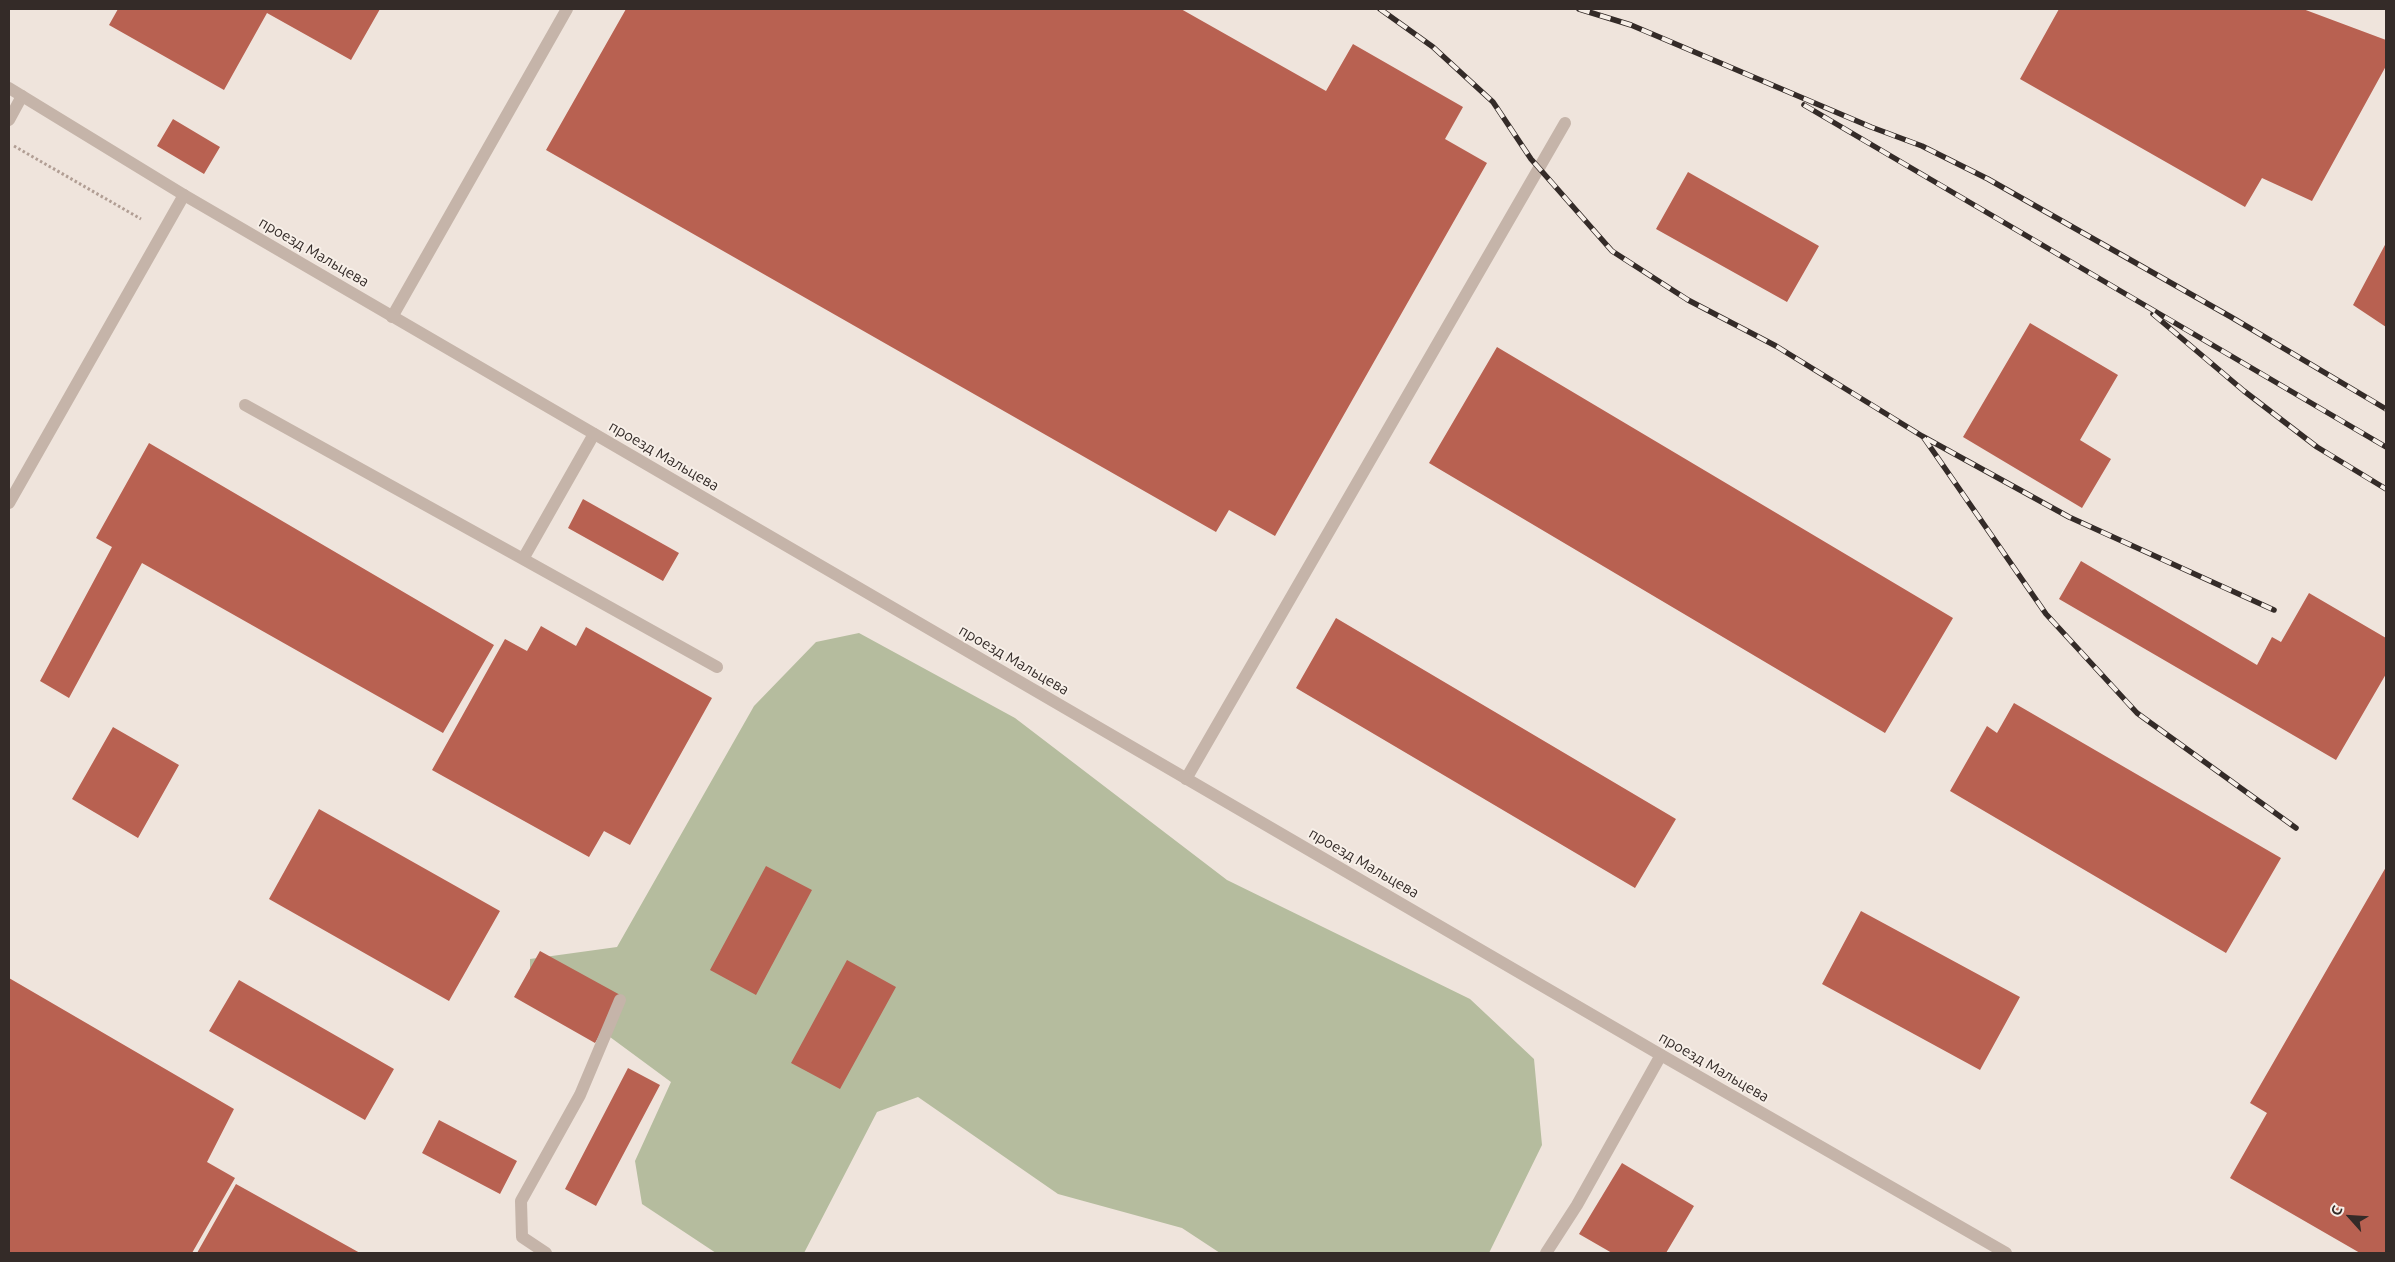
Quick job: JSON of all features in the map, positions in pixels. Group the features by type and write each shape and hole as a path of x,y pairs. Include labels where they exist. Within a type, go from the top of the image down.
{"street":[{"path":"392,317 567,9"},
{"name":"проезд Мальцева","path":"9,88 184,196 1661,1055 2006,1253"},
{"path":"9,120 22,96"},
{"path":"1186,779 1565,123"},
{"path":"9,502 184,196"},
{"path":"245,405 524,558 717,667"},
{"path":"524,558 594,434"},
{"path":"546,1253 522,1237 521,1202 580,1094 620,1000"},
{"path":"1546,1253 1577,1205 1661,1055"}],"path":[{"path":"9,144 163,232"}],"green space":[{"path":"859,633 1015,718 1227,880 1470,999 1534,1059 1542,1145 1489,1253 1220,1253 1182,1228 1058,1194 918,1097 877,1112 804,1253 716,1253 642,1204 635,1161 671,1082 530,978 530,959 617,947 754,706 816,642"}],"building":[{"path":"118,9 380,9 351,60 267,13 224,90 109,25"},
{"path":"626,9 1181,9 1326,91 1353,44 1463,107 1445,139 1487,163 1275,536 1229,510 1216,532 546,150"},
{"path":"2059,9 2303,9 2386,40 2386,66 2312,201 2262,178 2245,207 2020,79"},
{"path":"173,119 220,147 204,174 157,146"},
{"path":"1688,172 1819,246 1787,302 1656,229"},
{"path":"2386,243 2386,327 2353,305"},
{"path":"2030,323 2118,375 2080,440 2111,459 2082,508 1963,437"},
{"path":"1497,347 1953,618 1885,733 1429,463"},
{"path":"149,443 494,645 443,733 142,563 69,698 40,681 112,547 96,538"},
{"path":"583,499 679,553 663,581 568,528"},
{"path":"2081,561 2257,665 2272,637 2281,642 2309,593 2386,638 2386,674 2336,760 2059,599"},
{"path":"1336,618 1676,819 1635,888 1296,688"},
{"path":"541,626 576,646 586,627 712,698 630,845 604,831 589,857 432,770 505,639 527,651"},
{"path":"2014,703 2281,858 2226,953 1950,791 1987,726 1997,733"},
{"path":"113,727 179,765 138,838 72,799"},
{"path":"319,809 500,911 449,1001 269,899"},
{"path":"766,866 812,890 756,995 710,970"},
{"path":"2386,867 2386,1253 2360,1253 2230,1178 2267,1113 2250,1103"},
{"path":"1861,911 2020,997 1980,1070 1822,984"},
{"path":"540,951 622,996 595,1043 514,997"},
{"path":"847,960 896,987 840,1089 791,1063"},
{"path":"9,978 234,1109 207,1162 235,1178 192,1253 9,1253"},
{"path":"239,980 394,1069 365,1120 209,1031"},
{"path":"628,1068 660,1085 596,1206 565,1189"},
{"path":"439,1120 517,1161 500,1194 422,1153"},
{"path":"1622,1163 1694,1206 1666,1253 1612,1253 1579,1234"},
{"path":"236,1184 360,1253 197,1253"}],"railway":[{"path":"1380,9 1433,47 1493,102 1531,159 1612,251 1688,300 1776,346 1922,436 2069,517 2274,610"},
{"path":"1579,9 1631,25 1871,127 1922,146 1988,179 2231,317 2386,409"},
{"path":"1804,105 2386,447"},
{"path":"2153,314 2244,391 2317,447 2386,489"},
{"path":"1924,438 2046,614 2137,713 2296,828"}]}
